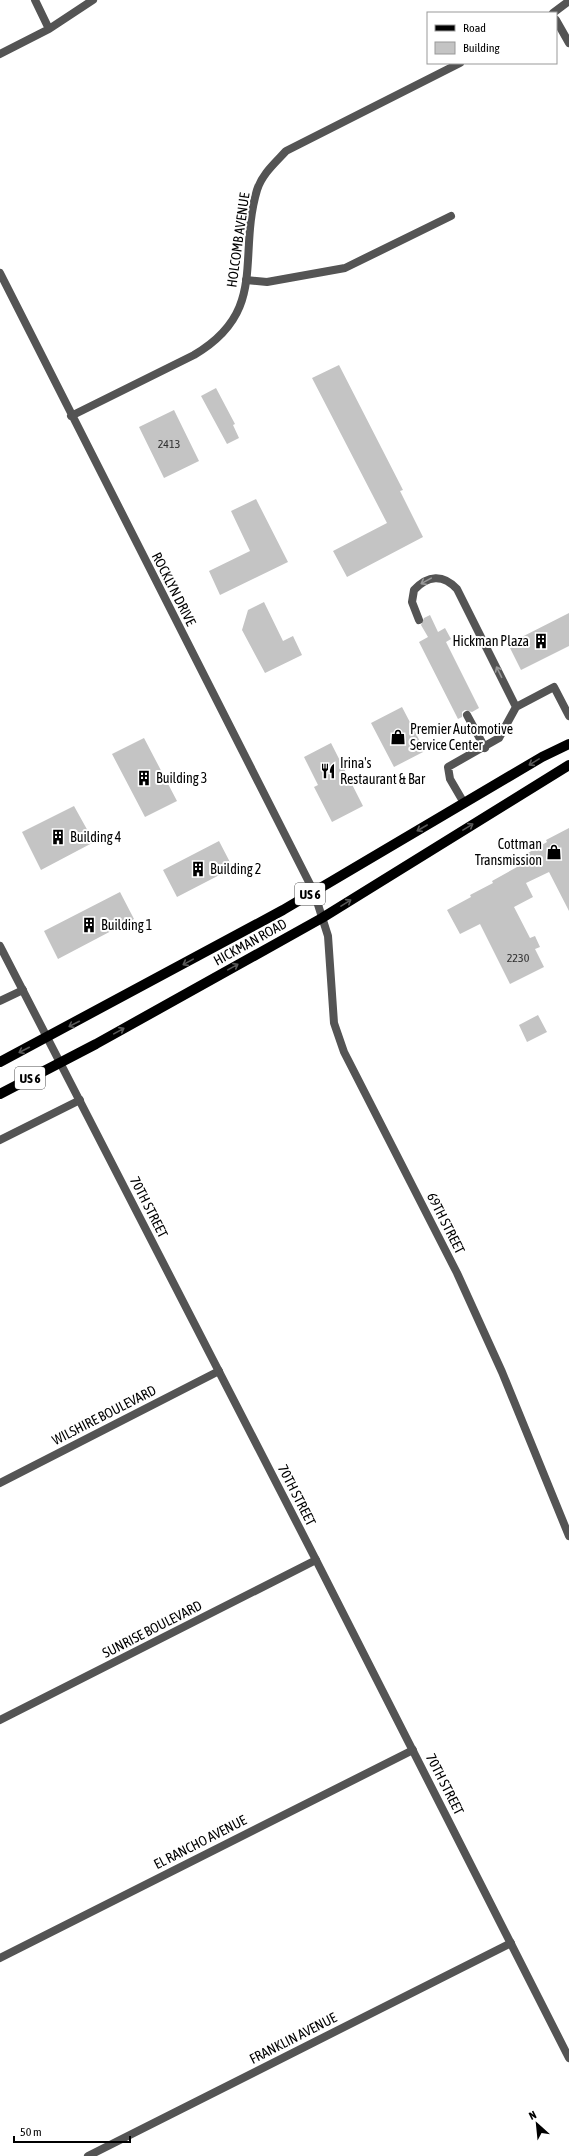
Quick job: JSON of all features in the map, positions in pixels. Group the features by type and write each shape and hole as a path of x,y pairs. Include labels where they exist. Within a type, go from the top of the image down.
{"main road":[{"name":"HICKMAN ROAD","path":"0,1062 314,892 542,757 569,744"},
{"name":"HICKMAN ROAD","path":"0,1094 322,918 569,766"}],"street":[{"path":"35,0 49,29"},
{"path":"0,54 49,29 93,0"},
{"path":"554,12 569,1"},
{"path":"557,22 569,43"},
{"name":"HOLCOMB AVENUE","path":"71,416 194,355 213,343 226,331 236,316 245,290 253,208 258,189 269,168 286,152 458,64"},
{"path":"246,280 267,282 345,268 452,216"},
{"name":"ROCKLYN DRIVE","path":"0,273 71,416 314,892 322,918"},
{"path":"419,620 412,602 414,590 431,578 438,577 450,581 457,589 516,707"},
{"path":"464,803 450,779 448,767 484,748 499,738 516,707 554,687 569,716"},
{"path":"467,715 484,748"},
{"name":"69TH STREET","path":"322,918 328,936 334,1023 344,1052 457,1273 502,1372 569,1536"},
{"name":"70TH STREET","path":"0,946 316,1560 569,2058"},
{"path":"0,1002 23,990"},
{"path":"0,1140 80,1100"},
{"name":"WILSHIRE BOULEVARD","path":"0,1482 219,1371"},
{"name":"SUNRISE BOULEVARD","path":"0,1720 316,1560"},
{"name":"EL RANCHO AVENUE","path":"0,1958 413,1750"},
{"name":"FRANKLIN AVENUE","path":"88,2156 511,1943"}],"building":[{"path":"339,365 403,490 400,491 423,537 347,577 333,551 387,523 312,378"},
{"path":"216,388 235,424 233,425 239,438 227,444 201,396"},
{"path":"174,410 199,461 164,478 139,427"},
{"path":"256,499 288,562 220,595 209,571 250,551 231,511"},
{"path":"264,602 283,641 293,636 302,655 265,673 242,630 248,610"},
{"name":"Hickman Plaza","path":"569,613 569,646 521,670 508,644"},
{"path":"430,615 438,632 445,628 451,639 446,642 479,708 472,712 465,710 462,712 462,717 458,719 419,642 428,637 421,625 424,618"},
{"name":"Premier Automotive Service Center","path":"402,707 425,751 394,767 371,723"},
{"name":"Building 3","path":"144,738 177,801 145,817 112,754"},
{"name":"Irina's Restaurant & Bar","path":"331,743 363,806 332,822 314,787 318,785 304,757"},
{"name":"Building 4","path":"74,806 94,842 41,870 22,832"},
{"path":"569,828 569,911 549,872 526,883 533,897 514,907 530,938 535,936 540,947 535,949 544,967 510,984 480,924 460,934 447,910 471,897 470,895 493,883 492,881 517,867 514,861 547,842 546,840"},
{"name":"Building 2","path":"219,841 233,868 177,897 163,870"},
{"name":"Building 1","path":"120,892 134,919 58,959 44,931"},
{"path":"538,1015 547,1032 527,1042 519,1025"}],"place":[{"name":"Hickman Plaza","path":"541,641"},
{"name":"Premier Automotive Service Center","path":"398,737"},
{"name":"Irina's Restaurant & Bar","path":"328,771"},
{"name":"Building 3","path":"144,778"},
{"name":"Building 4","path":"58,837"},
{"name":"Cottman Transmission","path":"554,852"},
{"name":"Building 2","path":"198,869"},
{"name":"Building 1","path":"89,925"}]}
